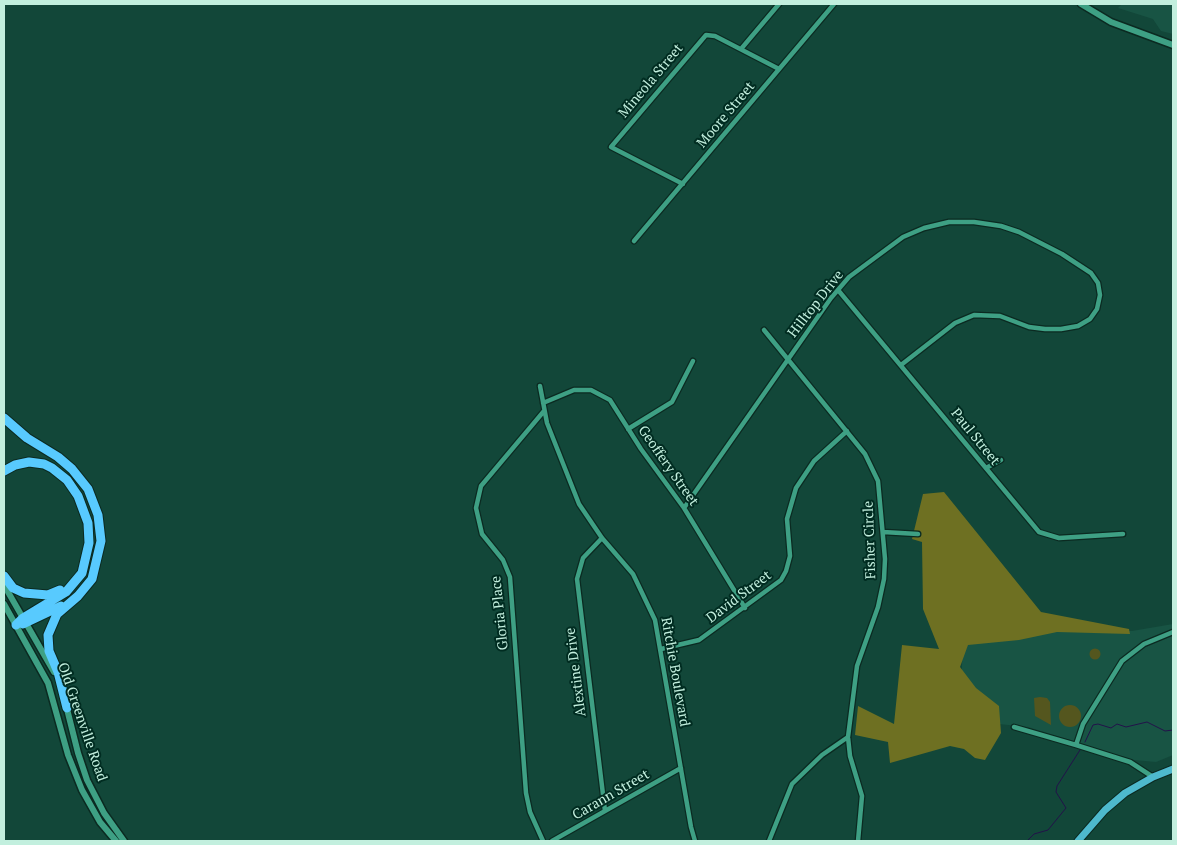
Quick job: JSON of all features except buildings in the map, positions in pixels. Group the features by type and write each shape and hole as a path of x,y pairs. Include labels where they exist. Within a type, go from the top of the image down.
{"highway":[{"path":"4,418 27,438 72,468 86,485 96,506 101,540 96,568 85,588 66,604 52,621 48,643 67,708"},
{"path":"4,471 21,463 36,462 52,468 67,480 86,512 89,543 82,573 66,592 22,622"},
{"path":"4,576 13,588 24,593 48,595 56,593 72,580 87,554"},
{"path":"22,622 66,604"}],"main road":[{"path":"1081,4 1116,24 1173,45"},
{"name":"Old Greenville Road","path":"4,585 48,683 68,755 82,790 100,822 116,841"},
{"name":"Old Greenville Road","path":"4,604 22,622 54,673 67,708 87,780 104,813 124,841"},
{"path":"1078,841 1113,802 1153,776 1173,768"}],"street":[{"path":"779,4 741,50 779,69"},
{"name":"Moore Street","path":"634,241 834,4"},
{"name":"Mineola Street","path":"683,184 611,147 704,36 710,34 741,50"},
{"name":"Hilltop Drive","path":"684,508 838,290 870,260 903,237 931,226 964,221 992,224 1019,232 1091,273 1098,283 1100,298 1097,309 1090,319 1076,326 1045,330 1029,327 1000,316 974,315 955,323 901,365"},
{"name":"Paul Street","path":"838,290 1043,534 1060,538 1123,534"},
{"name":"Fisher Circle","path":"764,330 848,431 871,462 876,474 885,565 883,590 857,666 848,737 849,750 862,796 858,841"},
{"path":"628,429 672,402 693,361"},
{"name":"Ritchie Boulevard","path":"540,386 544,411 579,504 602,538 626,565 643,591 655,620 680,768 695,841"},
{"name":"Geoffery Street","path":"543,403 574,390 598,392 614,404 628,429 684,508 744,608"},
{"name":"Gloria Place","path":"543,841 532,818 526,792 509,574 502,558 480,530 476,508 481,486 544,411"},
{"name":"David Street","path":"661,649 699,640 770,590 784,576 790,556 787,514 796,488 814,461 848,431"},
{"path":"986,468 1001,460"},
{"path":"883,532 918,534"},
{"name":"Alextine Drive","path":"602,538 583,558 577,579 605,811"},
{"path":"1076,745 1083,724 1122,661 1144,644 1173,632"},
{"path":"1014,727 1130,762 1153,776"},
{"path":"770,841 792,784 822,755 848,737"},
{"name":"Carann Street","path":"552,841 680,768"}],"shaded area":[{"path":"1122,4 1173,4 1173,34 1161,31 1153,19 1118,8"},
{"path":"944,492 1041,612 1129,629 1130,634 1057,632 1019,640 968,645 960,667 976,688 999,706 1001,733 985,760 975,758 964,749 950,746 890,763 888,742 855,735 858,706 894,724 902,645 939,649 923,609 922,542 912,539 923,494"},
{"path":"1173,624 1173,755 1156,762 1134,760 1028,727 960,720 963,638 1059,629 1132,631"},
{"path":"1095,648 1101,654 1095,660 1089,654"},
{"path":"1034,698 1047,698 1050,702 1051,725 1035,716"},
{"path":"1070,705 1080,712 1081,716 1074,726 1070,727 1060,720 1059,716 1066,706"}],"waterway":[{"path":"1085,742 1093,725 1098,724 1111,728 1117,724 1126,727 1147,722 1165,731 1173,730"},
{"path":"1027,841 1034,834 1048,830 1066,808 1056,792 1057,786 1080,750"}]}
